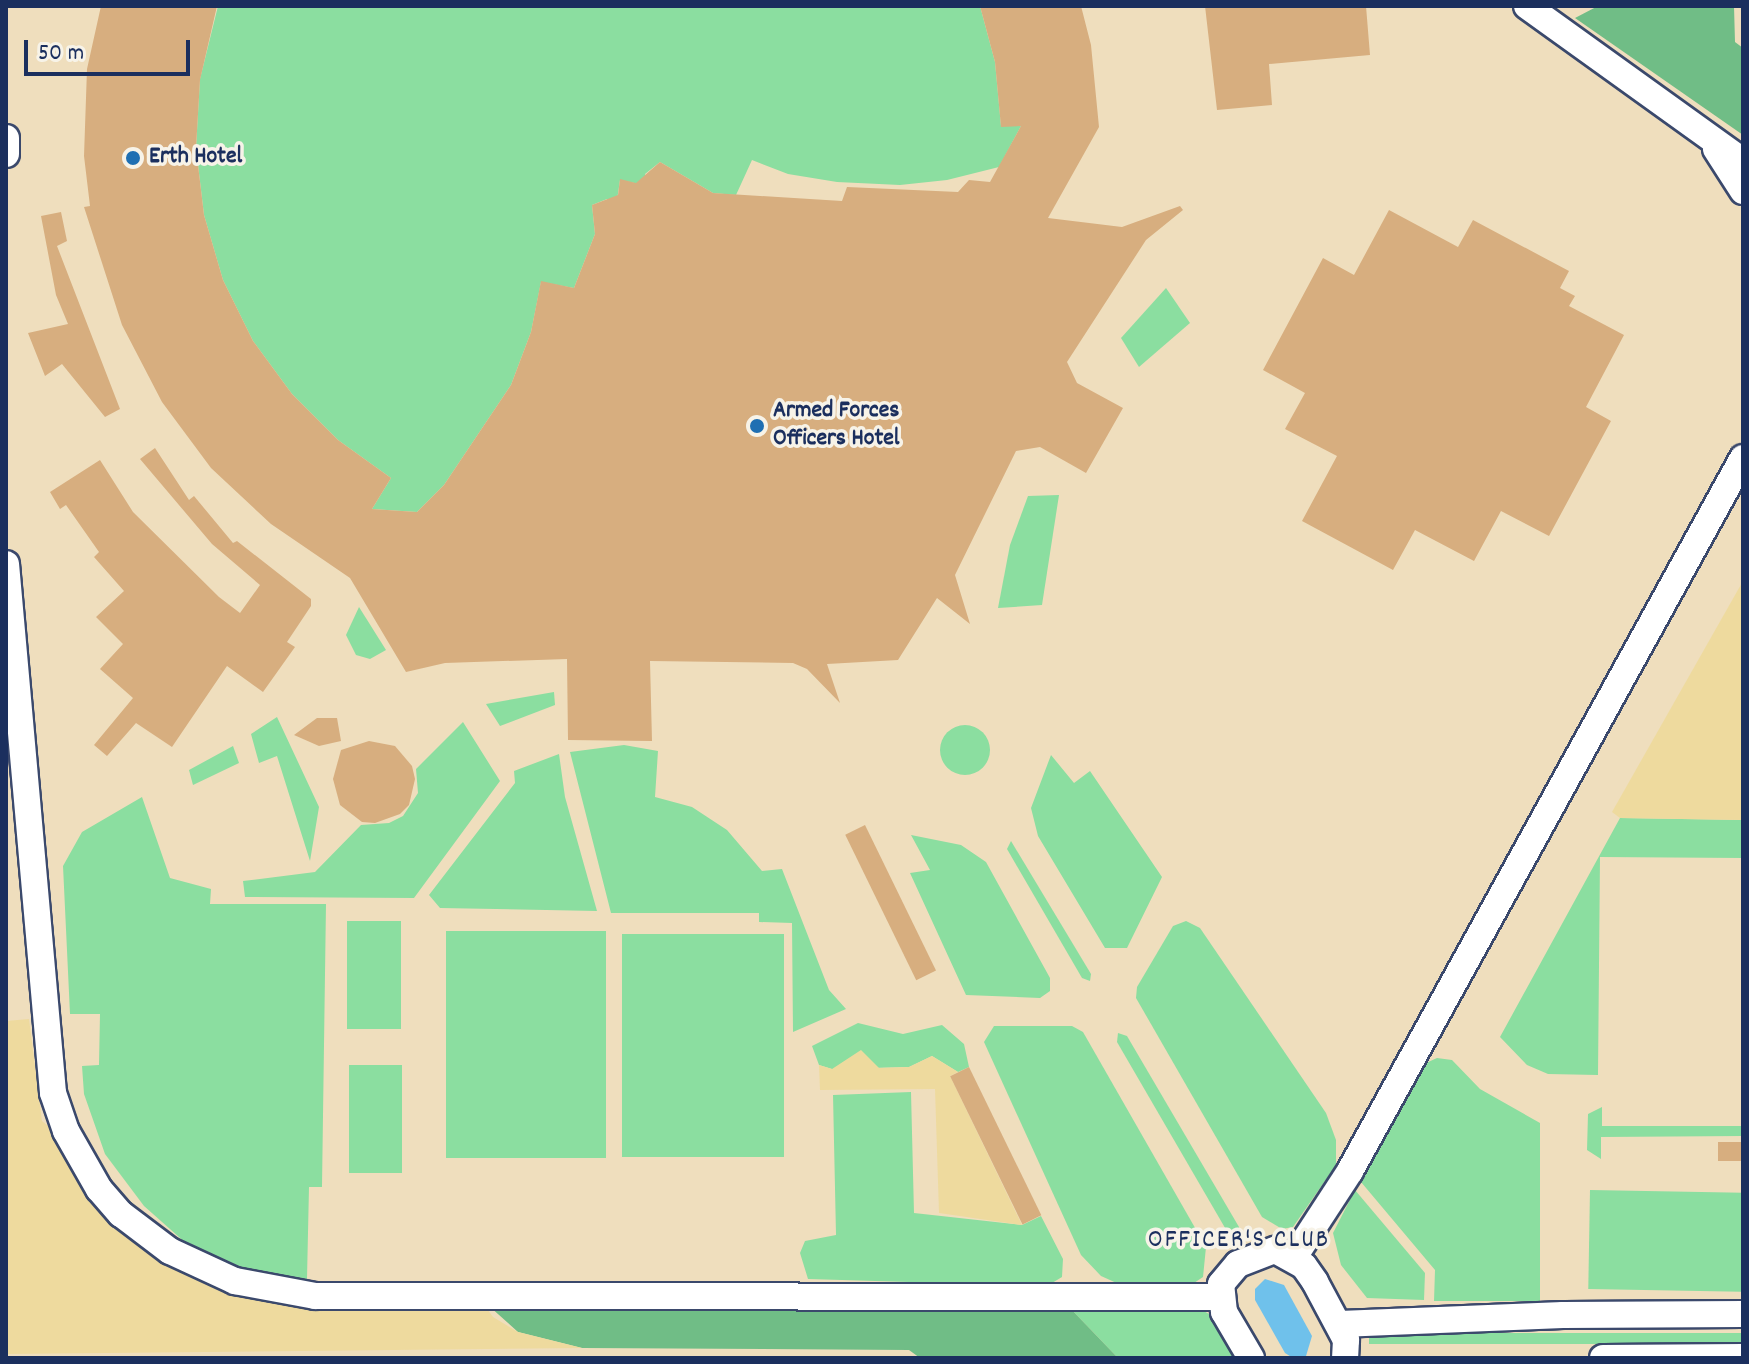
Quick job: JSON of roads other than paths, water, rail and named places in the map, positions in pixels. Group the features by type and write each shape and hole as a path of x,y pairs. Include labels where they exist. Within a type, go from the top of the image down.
{"street":[{"path":"1527,6 1743,161"},
{"path":"1706,136 1743,191"},
{"path":"6,138 6,154"},
{"path":"1294,1257 1350,1171 1743,458"},
{"path":"6,564 53,1093 66,1131 99,1189 121,1214 170,1251 235,1281 315,1296 1220,1297"},
{"path":"1251,1358 1220,1297 1226,1275 1238,1264 1267,1251 1294,1257 1340,1324 1345,1358"},
{"path":"1340,1324 1743,1314"},
{"path":"1603,1358 1743,1357"}],"water":[{"path":"1265,1279 1284,1285 1312,1336 1306,1356 1293,1358 1285,1353 1255,1300 1255,1289"}],"place":[{"name":"Erth Hotel","path":"133,158"},
{"name":"Armed Forces Officers Hotel","path":"757,426"}],"district":[{"name":"OFFICER'S CLUB","path":"1239,1241"}]}
